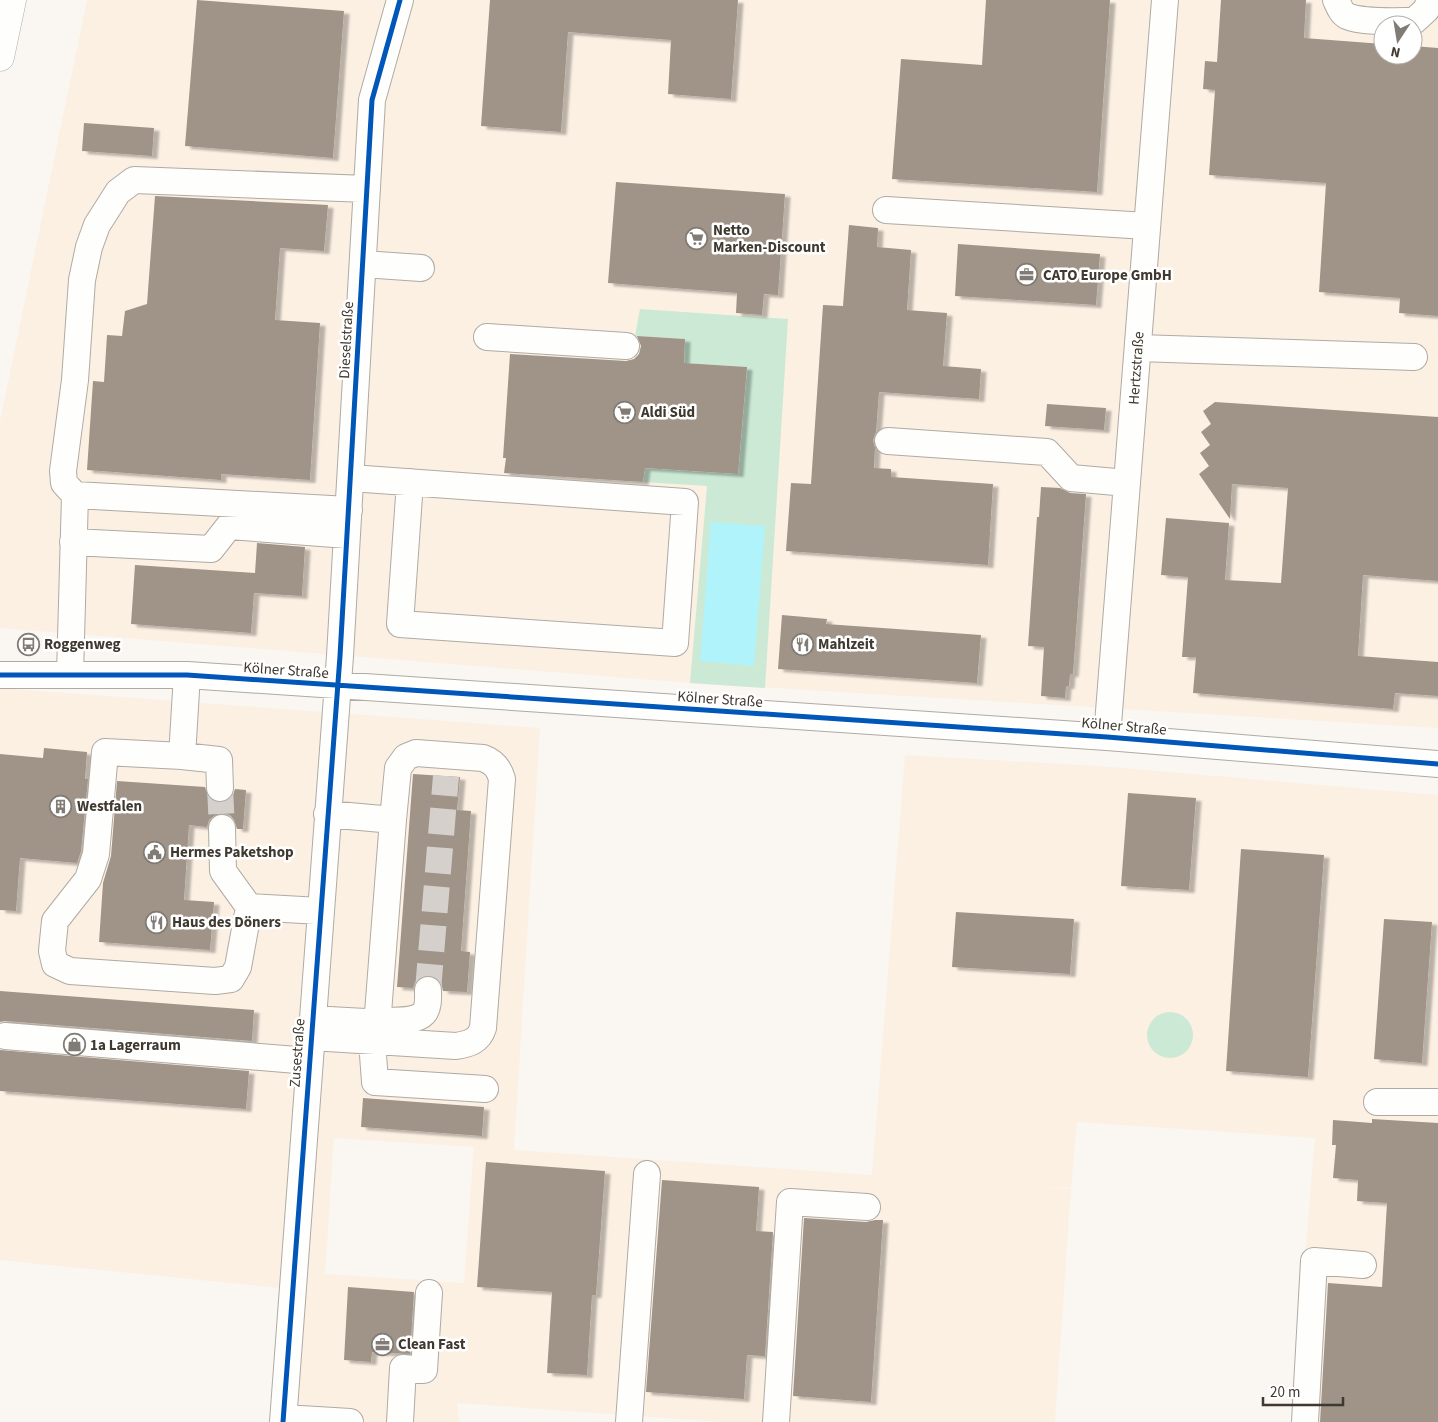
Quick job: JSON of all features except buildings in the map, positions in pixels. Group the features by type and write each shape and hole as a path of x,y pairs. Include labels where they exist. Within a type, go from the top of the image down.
{"highway":[{"path":"0,58 12,0"}],"street":[{"name":"Dieselstraße","path":"337,686 351,478 372,100 400,0"},
{"name":"Hertzstraße","path":"1107,737 1165,0"},
{"path":"1336,0 1342,12 1348,16 1388,21 1414,21 1426,10 1430,0"},
{"path":"348,523 75,495 64,483 63,471 75,380 82,280 89,247 97,225 118,192 134,180 367,189"},
{"path":"886,210 1147,226"},
{"path":"363,264 421,268"},
{"path":"487,337 626,346"},
{"path":"1138,348 1414,357"},
{"path":"888,441 1047,452 1071,478 1127,482"},
{"path":"351,478 410,482 685,502 675,643 400,624 410,482"},
{"path":"70,675 75,495"},
{"path":"73,542 211,549 229,526 348,523"},
{"name":"Kölner Straße","path":"0,675 187,675 1107,737 1438,764"},
{"path":"182,756 187,675"},
{"name":"Zusestraße","path":"283,1420 337,686"},
{"path":"220,788 219,760 105,752 96,854 88,879 55,921 52,951 55,964 70,971 215,981 230,979 238,967 249,907 223,871 222,828"},
{"path":"5,1036 311,1039 365,1022 373,1030 456,1046 473,1042 481,1035 483,1028 502,779 497,766 483,758 447,766 416,754 406,757 398,768 378,1013 373,1030 375,1082 485,1089"},
{"path":"327,814 393,820"},
{"path":"249,907 320,911"},
{"path":"373,1030 406,1021 424,1013 427,1005 428,990"},
{"path":"1377,1102 1438,1102"},
{"path":"629,1422 647,1174"},
{"path":"776,1422 790,1202 867,1207"},
{"path":"1305,1422 1314,1262 1362,1265"},
{"path":"400,1422 403,1368 424,1370 429,1293"},
{"path":"283,1420 350,1422"}],"shaded area":[{"path":"87,0 1438,0 1438,728 690,683 0,628 0,421"},
{"path":"0,688 540,728 514,1150 872,1175 905,755 1098,766 1438,795 1438,1422 1291,1422 1315,1138 1077,1122 1071,1188 1033,1186 1071,1189 1055,1422 721,1422 457,1403 459,1422 296,1422 280,1288 0,1260","holes":["334,1138 474,1147 464,1283 325,1274"]}],"green space":[{"path":"640,309 788,319 765,688 690,683 707,486 643,482 645,468 738,474 747,367 684,363 685,339 635,336"},
{"path":"1170,1012 1183,1016 1189,1022 1193,1035 1189,1048 1183,1054 1170,1058 1157,1054 1151,1048 1147,1035 1151,1022 1157,1016"}],"water":[{"path":"711,522 765,526 754,666 700,661"}],"tunnel":[{"path":"428,990 446,776"},
{"path":"220,788 222,828"}],"cycle path":[{"path":"283,1422 340,656 372,100 400,0"},
{"path":"0,675 187,675 1107,737 1438,764"}],"place":[{"name":"Netto Marken-Discount","path":"697,239"},
{"name":"CATO Europe GmbH","path":"1027,275"},
{"name":"Aldi Süd","path":"625,412"},
{"name":"Roggenweg","path":"28,644"},
{"name":"Mahlzeit","path":"802,644"},
{"name":"Westfalen","path":"61,806"},
{"name":"Hermes Paketshop","path":"154,852"},
{"name":"Haus des Döners","path":"156,922"},
{"name":"1a Lagerraum","path":"74,1045"},
{"name":"Clean Fast","path":"382,1344"}]}
